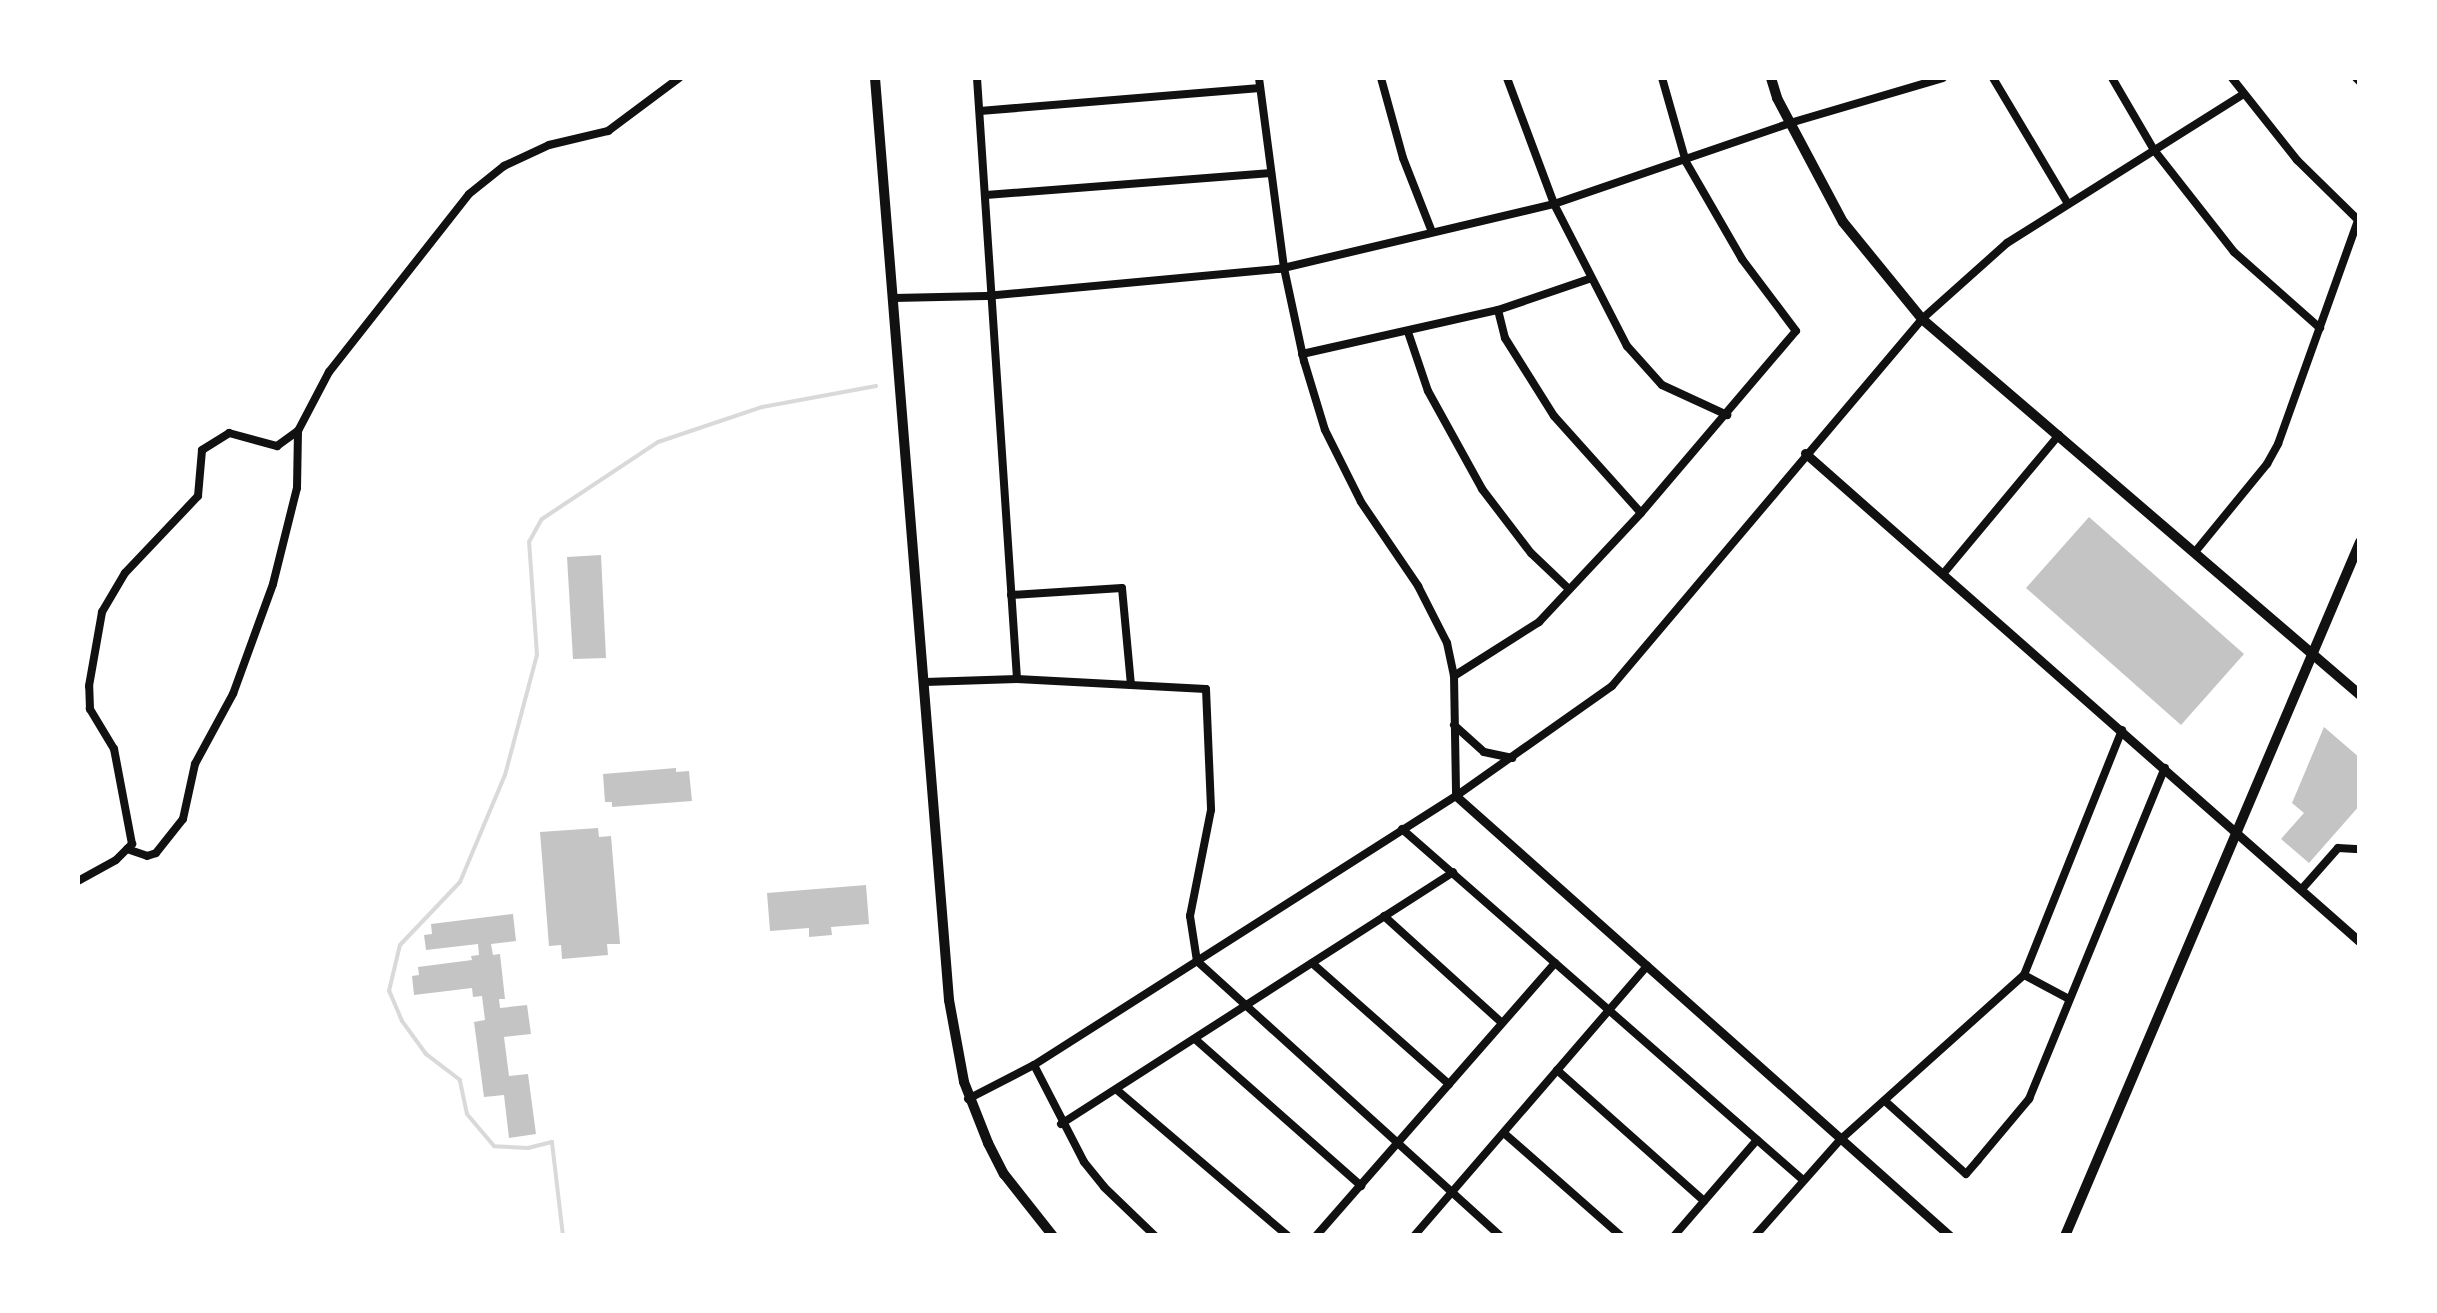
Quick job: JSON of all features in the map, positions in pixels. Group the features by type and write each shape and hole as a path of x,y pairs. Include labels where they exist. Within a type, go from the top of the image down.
{"main road":[{"path":"875,78 949,1000 968,1099 1004,1174 1053,1236"},
{"path":"1771,78 1790,123 1843,222 1922,319 2360,696"},
{"path":"2065,1236 2309,654 2360,542"}],"street":[{"path":"78,882 132,844 114,749 90,709 95,638 106,602 124,573 198,496 202,450 229,434 277,446 298,430 329,372 468,194 504,166 549,145 608,131 680,78"},
{"path":"978,78 1016,679"},
{"path":"1381,78 1404,158 1432,232"},
{"path":"1507,78 1554,204 1589,279 1628,346 1662,385 1726,415"},
{"path":"1454,676 1539,622 1641,512 1796,332 1742,259 1686,162 1662,78"},
{"path":"894,298 993,295 1284,268 1554,204 1686,162 1790,123 1943,78"},
{"path":"1992,78 2067,202"},
{"path":"2112,78 2154,150 2234,252 2320,328"},
{"path":"2195,552 2268,464 2359,219 2242,95 2232,78"},
{"path":"980,111 1259,83 1284,268 1302,354 1325,430 1361,502 1418,586 1447,642 1454,676 1456,796 1950,1236"},
{"path":"968,1099 1034,1065 1456,796 1612,686 1804,453 1922,319 2007,243 2242,95"},
{"path":"986,194 1271,174"},
{"path":"1302,354 1498,310 1589,279"},
{"path":"1498,310 1504,338 1554,416 1641,512"},
{"path":"1408,332 1428,391 1482,488 1531,553 1568,590"},
{"path":"127,849 147,856 156,853 183,819 194,764 233,694 273,584 297,488 298,430"},
{"path":"1943,574 2059,435"},
{"path":"1804,453 2360,942"},
{"path":"1011,595 1122,588 1131,685"},
{"path":"924,682 1016,679 1206,689 1211,810 1190,916 1197,961 1243,1007 1500,1236"},
{"path":"1454,725 1484,752 1512,758"},
{"path":"1755,1236 1840,1140 2024,975 2122,730"},
{"path":"1884,1101 1966,1174 2029,1099 2165,768"},
{"path":"1402,829 1804,1180"},
{"path":"2301,890 2338,848 2360,849"},
{"path":"1061,1124 1453,872"},
{"path":"1384,916 1502,1022"},
{"path":"1312,962 1449,1084"},
{"path":"1316,1236 1556,963"},
{"path":"1414,1236 1647,966"},
{"path":"2024,975 2069,999"},
{"path":"1195,1039 1361,1186"},
{"path":"1034,1065 1061,1124 1104,1188 1155,1236"},
{"path":"1556,1070 1704,1201"},
{"path":"1117,1090 1288,1236"},
{"path":"1505,1134 1620,1236"},
{"path":"1674,1236 1757,1140"}],"building":[{"path":"2089,517 2244,654 2181,725 2026,588"},
{"path":"601,555 606,658 573,659 567,557"},
{"path":"2324,727 2360,758 2360,805 2309,863 2281,839 2304,813 2292,803"},
{"path":"676,768 676,772 689,771 692,801 612,807 612,802 605,802 603,774"},
{"path":"598,828 599,837 611,836 620,944 607,944 608,955 562,959 561,945 549,946 540,832"},
{"path":"866,885 869,924 831,927 832,935 809,937 809,928 770,931 767,893"},
{"path":"513,914 516,941 491,944 493,955 500,954 505,999 499,999 500,1008 527,1005 531,1034 504,1037 509,1076 528,1074 536,1134 509,1138 504,1095 484,1097 474,1022 485,1020 482,996 473,997 472,988 414,995 412,976 419,975 418,967 472,960 471,956 479,955 478,944 426,950 424,935 432,934 431,924"}],"waterway":[{"path":"563,1236 552,1142 528,1148 494,1146 467,1114 460,1080 426,1054 402,1021 389,991 400,945 460,882 505,775 537,655 529,542 542,519 658,442 762,407 876,386"}]}
